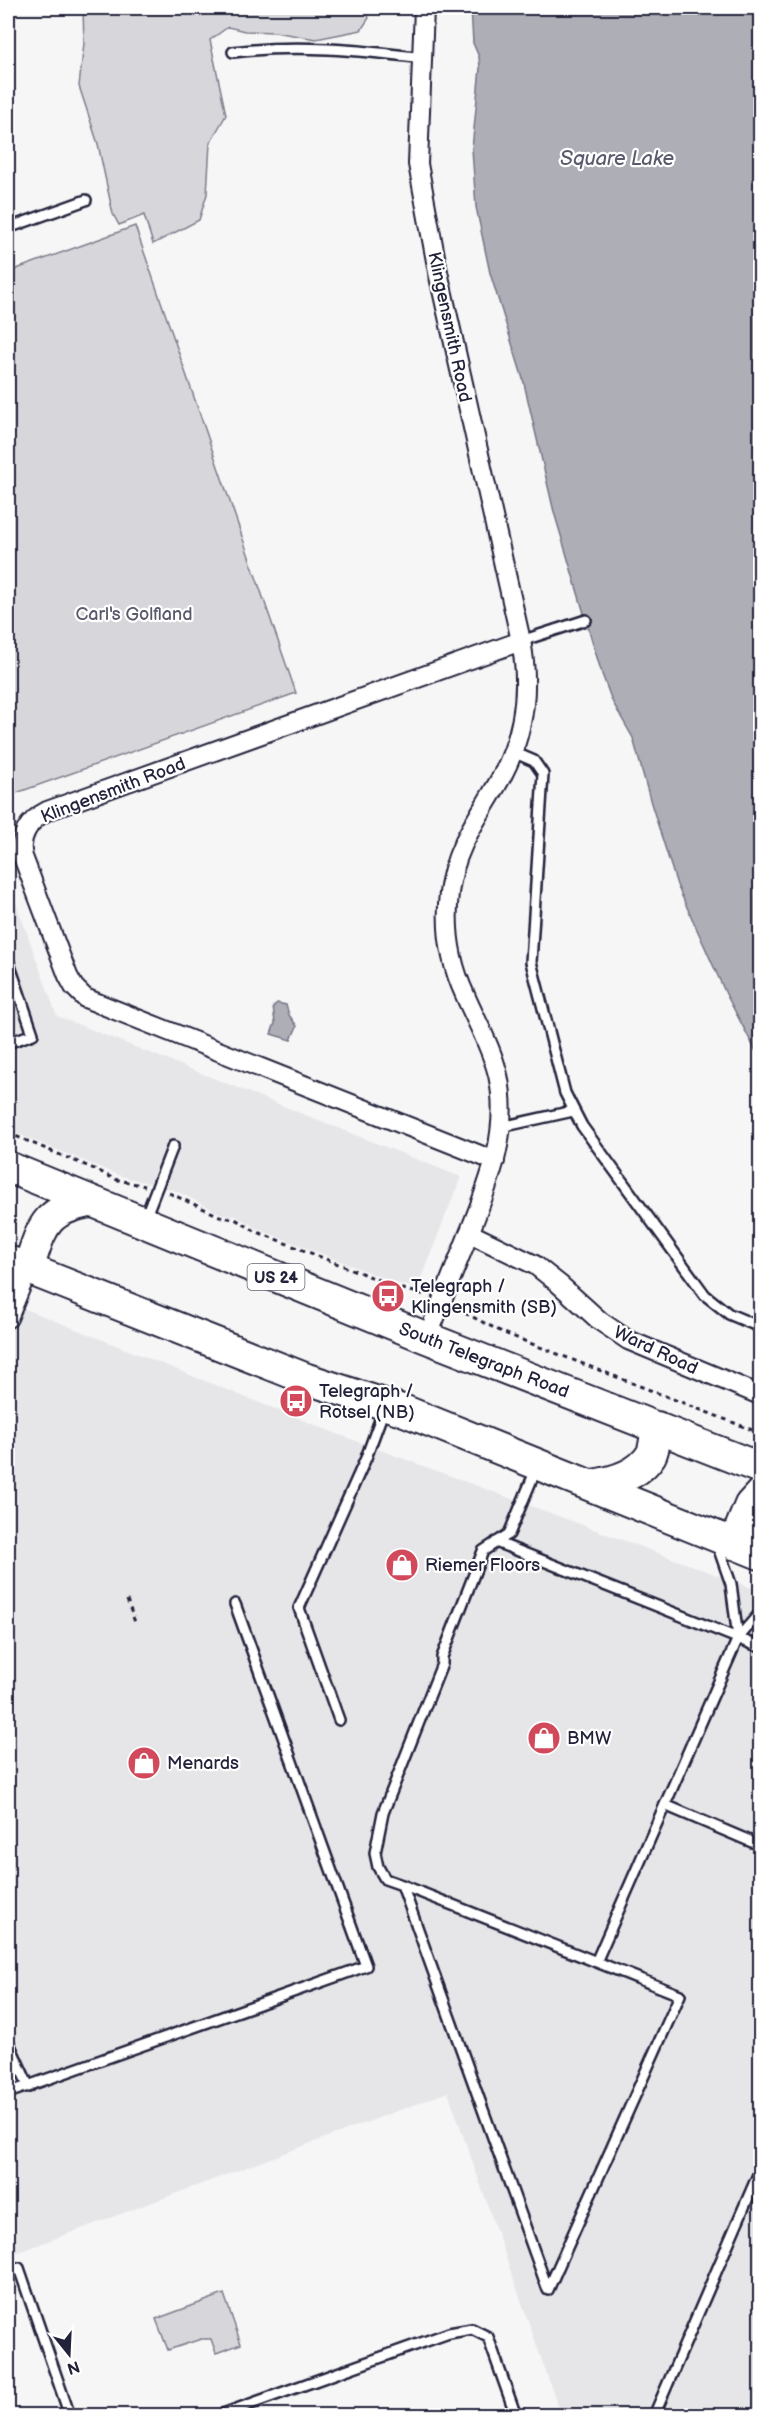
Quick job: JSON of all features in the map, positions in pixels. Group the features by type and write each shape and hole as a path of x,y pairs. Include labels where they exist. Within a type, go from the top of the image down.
{"highway":[{"name":"South Telegraph Road","path":"8,1167 427,1338 760,1468"},
{"path":"90,1202 57,1212 47,1221 18,1265 307,1379 386,1404 592,1485 736,1545 750,1505 760,1494"},
{"path":"592,1485 617,1480 639,1467 652,1454 657,1427"}],"street":[{"name":"Klingensmith Road","path":"424,8 418,164 443,295 525,665 525,700 521,726 513,752 465,838 453,874 448,906 448,933 454,966 462,989 490,1049 498,1075 501,1127 495,1161 427,1338"},
{"name":"Klingensmith Road","path":"495,1161 85,998 74,987 68,976 23,857 21,845 28,826 47,812 521,641"},
{"name":"Ward Road","path":"469,1233 535,1265 600,1322 628,1340 760,1395"},
{"path":"8,1318 18,1265"}],"lane":[{"path":"233,52 268,47 351,49 423,58"},
{"path":"8,228 86,200"},
{"path":"521,641 586,620"},
{"path":"513,752 534,761 543,774 531,962 565,1093 573,1111 705,1295 729,1314 760,1327"},
{"path":"8,960 33,1034 8,1043"},
{"path":"501,1127 573,1111"},
{"path":"143,1223 173,1146"},
{"path":"339,1720 299,1608 366,1458 386,1404"},
{"path":"402,1885 548,2290 680,1995 402,1885 385,1879 378,1867 375,1853 383,1813 442,1664 442,1657 483,1551 508,1534 538,1464"},
{"path":"496,1542 760,1647"},
{"path":"736,1545 731,1584 738,1638"},
{"path":"8,2094 366,1966 235,1604"},
{"path":"596,1962 738,1638 760,1612"},
{"path":"665,1805 752,1842 760,1842"},
{"path":"8,2041 29,2087"},
{"path":"666,2415 656,2411 760,2170"},
{"path":"8,2273 19,2268 70,2415"},
{"path":"217,2415 449,2333 472,2329 488,2337 516,2415"}],"path":[{"path":"8,1133 114,1179 141,1185"},
{"path":"169,1193 222,1217 235,1219 255,1231 399,1288 423,1294"},
{"path":"464,1312 504,1333 760,1432"},
{"path":"127,1600 135,1624"}],"shaded area":[{"path":"8,881 57,1016 461,1177 417,1288 399,1284 258,1229 236,1216 222,1214 174,1190 121,1176 8,1130"},
{"path":"8,1302 340,1435 760,1591 760,2415 561,2415 448,2092 8,2256"}],"green space":[{"path":"83,8 366,8 369,18 361,30 316,39 228,27 210,40 226,115 210,143 207,194 199,220 153,244 144,215 119,225 113,214 98,144 79,86 84,43"},
{"name":"Carl's Golfland","path":"135,226 296,693 8,796 8,272"},
{"path":"224,2294 241,2344 216,2353 211,2339 201,2339 168,2350 156,2319"}],"water":[{"name":"Square Lake","path":"471,8 760,8 760,1059 726,994 677,885 633,738 612,701 602,674 554,512 523,379 490,273 476,207 472,149 480,68 479,57 473,43"},
{"path":"277,1003 286,1005 289,1015 297,1026 291,1040 271,1034 275,1023 273,1007"}],"place":[{"name":"Telegraph / Klingensmith (SB)","path":"388,1296"},
{"name":"Telegraph / Rotsel (NB)","path":"296,1401"},
{"name":"Riemer Floors","path":"402,1565"},
{"name":"BMW","path":"544,1738"},
{"name":"Menards","path":"144,1763"}]}
